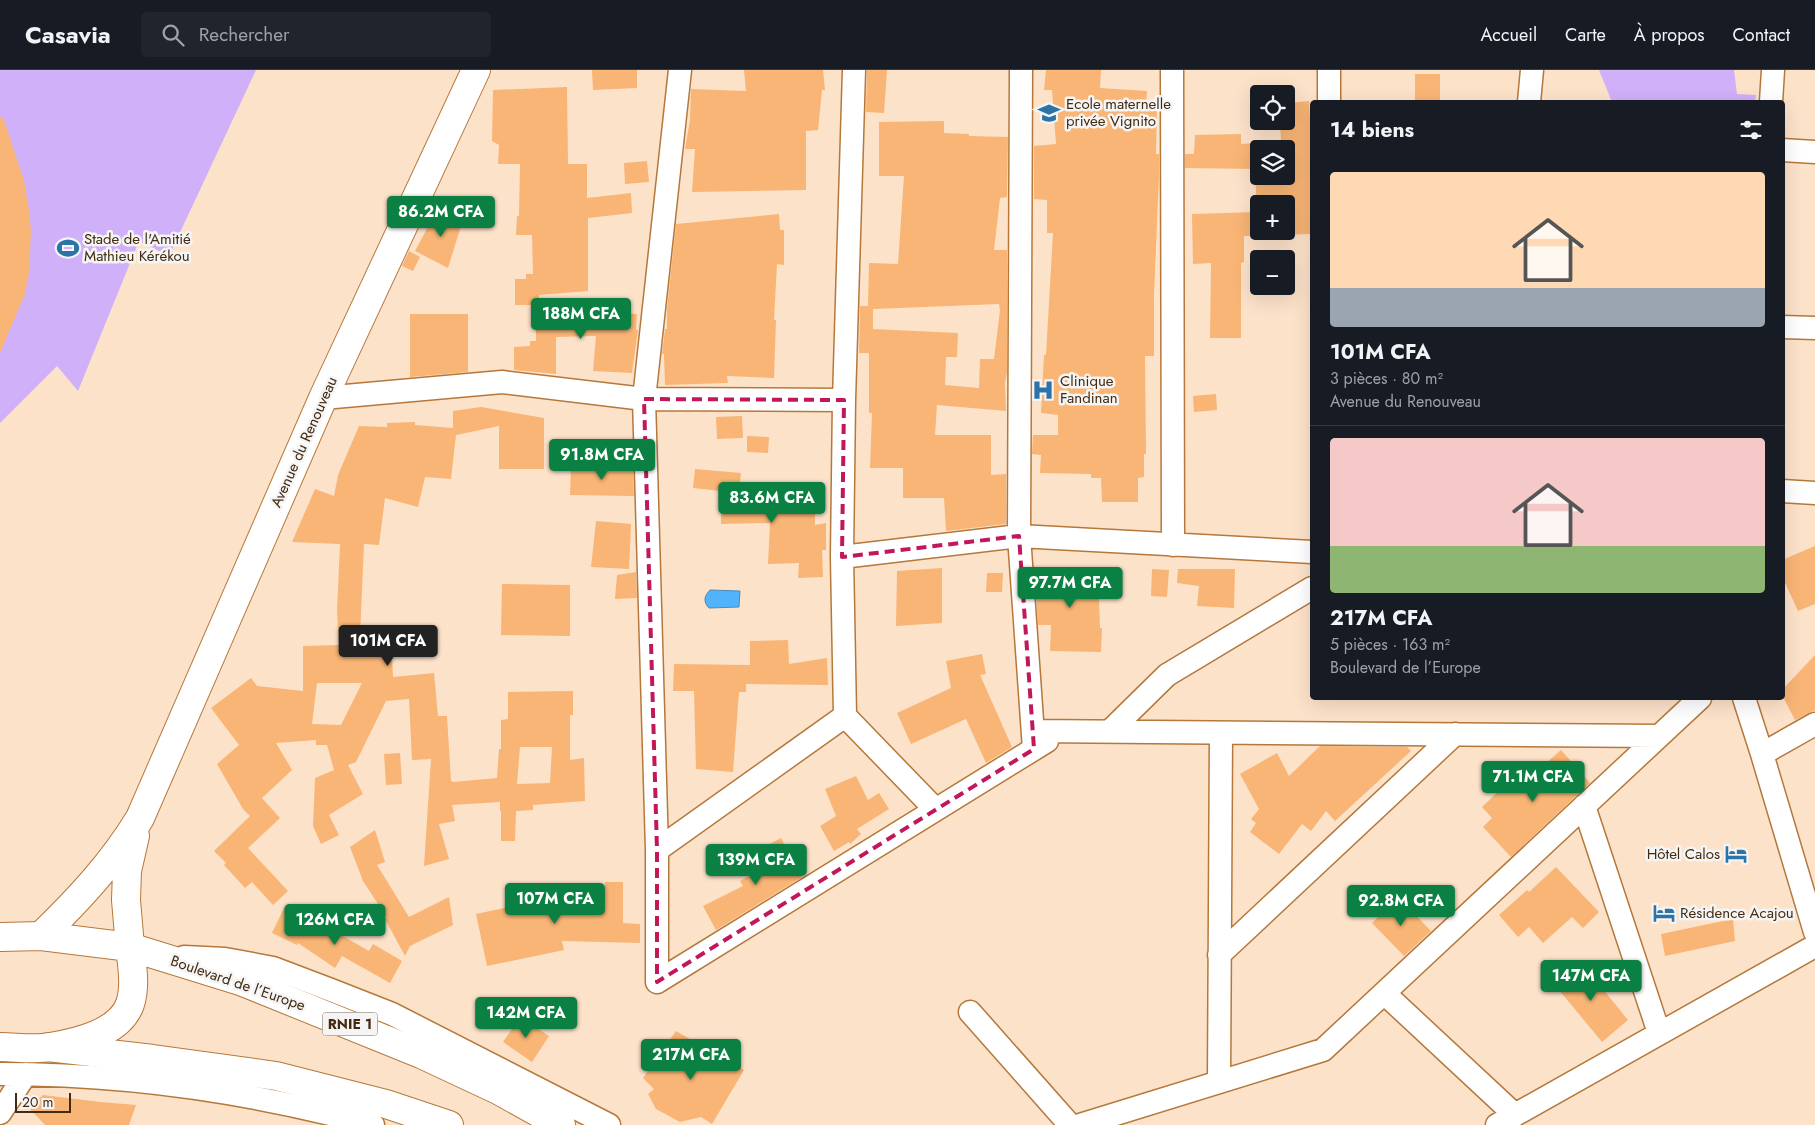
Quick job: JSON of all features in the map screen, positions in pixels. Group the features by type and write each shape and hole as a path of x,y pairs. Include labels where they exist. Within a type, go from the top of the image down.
{"main road":[{"name":"Avenue du Renouveau","path":"41,936 70,908 100,874 123,846 140,818 323,398 476,70"},
{"name":"Avenue du Renouveau","path":"48,1048 96,1036 121,1018 130,1004 133,972 126,900 127,871 140,818"},
{"name":"RNIE 1","path":"0,936 41,936 130,947"},
{"name":"Boulevard de l’Europe","path":"130,947 243,982 412,1050 498,1090 561,1125"},
{"path":"0,1047 48,1048 153,1059 276,1076 386,1104 449,1125"}],"street":[{"path":"680,70 644,399 657,850 657,982 935,809 1034,740 1063,731 1659,736"},
{"path":"854,70 844,400 842,557 845,716 935,809"},
{"path":"1021,70 1019,536 1034,740"},
{"path":"1172,70 1173,545"},
{"path":"1329,70 1329,100"},
{"path":"1529,100 1532,70"},
{"path":"1771,100 1773,70"},
{"path":"1785,150 1815,152"},
{"path":"1785,327 1815,328"},
{"path":"323,398 502,382 644,399 844,400"},
{"path":"1785,491 1815,492"},
{"path":"842,557 1019,536 1310,552"},
{"path":"1110,731 1167,675 1310,589"},
{"path":"1080,1125 1324,1050 1698,700"},
{"path":"1745,700 1815,932"},
{"path":"657,850 845,716"},
{"path":"1762,754 1815,724"},
{"path":"1219,1082 1221,733"},
{"path":"1219,955 1455,734"},
{"path":"1584,806 1659,1033"},
{"path":"1384,993 1506,1120 1815,946"},
{"path":"163,957 225,959 273,968 392,1014 609,1125"},
{"path":"970,1012 1070,1125"},
{"path":"0,1074 110,1078 154,1082 254,1098 373,1125"},
{"path":"0,1113 26,1074"}],"highlighted area":[{"path":"644,399 844,400 842,557 1019,536 1034,749 657,982 657,850"}],"shaded area":[{"name":"Stade de l'Amitié Mathieu Kérékou","path":"0,70 256,70 169,256 139,241 78,391 57,366 0,423"},
{"path":"1599,70 1734,70 1737,94 1756,95 1755,100 1611,100"}],"water":[{"path":"710,590 740,591 739,607 709,608 705,599 706,594"}],"building":[{"path":"592,70 637,70 637,88 593,90"},
{"path":"744,70 823,70 825,90 822,90 818,130 806,131 806,190 692,192 695,149 685,149 690,120 691,89 746,91"},
{"path":"867,70 887,70 884,113 866,112"},
{"path":"1046,70 1101,70 1100,88 1147,91 1146,104 1157,104 1156,154 1159,154 1159,176 1154,295 1154,356 1145,356 1146,454 1144,454 1144,477 1138,478 1138,502 1102,502 1101,478 1091,478 1091,474 1040,473 1041,455 1032,454 1033,435 1058,435 1058,415 1041,413 1053,233 1047,233 1047,200 1034,199 1034,146 1056,144 1052,90 1044,90"},
{"path":"1415,74 1440,74 1440,100 1415,100"},
{"path":"567,87 568,164 587,164 587,198 631,193 632,213 588,218 588,291 539,295 539,305 515,305 515,279 526,279 526,274 533,274 532,235 516,235 517,216 519,216 520,164 498,164 499,145 492,141 493,90"},
{"path":"1309,101 1310,234 1295,234 1295,195 1256,195 1256,185 1295,185 1295,140 1281,140 1280,130 1295,130 1295,102"},
{"path":"3,117 24,181 31,231 29,272 25,294 0,353 0,118"},
{"path":"944,121 944,133 1008,137 1007,197 1000,198 994,250 1007,250 1006,411 937,405 935,435 991,435 991,475 1006,474 1006,524 946,531 944,498 903,498 903,468 870,468 872,413 869,413 869,353 859,353 860,306 868,306 869,263 898,264 904,176 879,176 879,122","holes":["999,304 1000,310 994,359 980,359 979,388 945,385 946,357 957,357 958,333 873,329 873,309"]},
{"path":"1241,134 1241,144 1250,143 1250,169 1185,168 1185,154 1194,154 1195,135"},
{"path":"647,161 649,182 625,184 624,163"},
{"path":"436,212 464,216 448,268 415,251"},
{"path":"1250,212 1250,236 1244,236 1244,262 1241,263 1241,338 1210,338 1211,263 1193,264 1192,214"},
{"path":"779,214 780,230 784,230 784,265 777,264 774,320 776,320 774,378 727,376 728,383 665,385 664,354 662,354 665,329 667,329 667,309 676,224"},
{"path":"409,251 420,257 413,271 402,266"},
{"path":"536,308 637,314 636,330 638,330 632,373 593,371 596,336 556,337 556,374 514,370 514,347 530,346 530,341 536,341"},
{"path":"410,314 468,314 468,372 410,377"},
{"path":"1216,394 1217,410 1194,412 1193,396"},
{"path":"481,407 544,418 544,469 499,469 499,426 456,435 451,479 425,477 418,507 385,498 379,545 364,544 360,637 391,635 393,677 434,673 438,716 447,716 451,781 453,782 497,778 499,749 501,749 501,720 508,719 508,692 573,691 573,715 570,715 570,760 584,758 585,801 533,805 533,810 516,811 515,841 501,841 500,802 452,805 455,821 439,824 449,859 424,866 431,759 412,760 409,699 386,701 356,762 348,765 363,794 329,815 339,835 321,844 313,826 315,778 334,770 327,745 316,745 316,740 276,743 292,770 262,798 280,818 248,848 288,891 273,905 252,882 245,888 214,851 250,816 243,809 217,764 239,745 211,708 251,678 257,686 303,691 303,646 339,645 337,611 340,544 292,542 315,489 334,496 338,475 359,426 387,427 387,423 415,422 415,425 453,428 453,411","holes":["317,683 362,683 341,725 312,724","520,747 552,747 550,783 517,784"]},
{"path":"742,416 743,438 717,439 716,417"},
{"path":"747,436 769,437 768,453 747,452"},
{"path":"571,466 633,468 634,496 570,495"},
{"path":"695,469 741,473 738,500 745,500 745,508 815,507 815,525 826,523 826,550 822,550 823,577 798,578 799,563 768,564 770,523 721,524 721,491 693,488"},
{"path":"596,521 631,524 629,569 591,567"},
{"path":"1815,546 1815,604 1798,611 1785,583 1785,559"},
{"path":"942,568 942,623 896,626 897,571"},
{"path":"1051,569 1051,571 1098,570 1100,628 1102,628 1101,652 1050,651 1051,625 1038,625 1035,575 1036,570"},
{"path":"1152,569 1169,570 1167,597 1151,596"},
{"path":"1178,569 1235,569 1234,608 1197,606 1199,586 1177,583"},
{"path":"636,572 637,598 615,599 617,575"},
{"path":"987,573 1003,573 1002,592 986,592"},
{"path":"502,584 570,585 570,636 501,635"},
{"path":"788,640 789,664 827,658 828,685 746,684 746,692 739,692 733,772 696,769 694,691 673,691 674,664 750,665 750,641"},
{"path":"982,654 986,674 980,675 1012,747 986,763 966,719 911,744 897,713 951,688 946,661"},
{"path":"1815,655 1815,710 1795,720 1785,700 1785,687"},
{"path":"1320,746 1407,747 1411,751 1335,821 1326,811 1311,831 1302,824 1279,854 1250,832 1256,823 1251,819 1259,809 1240,774 1277,753 1289,776"},
{"path":"1561,750 1590,783 1511,857 1483,827 1492,818 1482,807 1506,784 1513,792"},
{"path":"400,753 402,784 386,785 384,754"},
{"path":"856,776 868,800 879,793 889,809 857,829 861,834 850,844 849,842 834,851 820,826 836,816 825,789"},
{"path":"375,830 385,862 377,865 409,917 449,897 453,925 410,946 405,956 385,919 387,918 363,881 350,847"},
{"path":"781,838 802,877 716,930 703,906 743,886 740,881 767,866 758,850"},
{"path":"1556,867 1599,912 1583,928 1572,917 1543,943 1529,927 1518,937 1499,915 1527,890 1529,892"},
{"path":"605,882 623,882 623,923 640,924 640,943 562,941 564,950 487,966 476,914 566,895 567,892 604,893"},
{"path":"1398,897 1431,931 1404,956 1372,923"},
{"path":"284,908 327,927 369,951 373,944 402,961 390,983 342,956 335,968 298,943 297,945 272,933"},
{"path":"1733,919 1735,941 1665,956 1661,934"},
{"path":"1581,962 1628,1020 1602,1042 1554,984"},
{"path":"520,1017 549,1036 532,1062 503,1042"},
{"path":"676,1031 744,1070 712,1124 701,1117 680,1122 656,1109 648,1094 654,1089 643,1078"},
{"path":"43,1095 136,1105 129,1125 45,1125 29,1108"}],"place":[{"name":"Ecole maternelle privée Vignito","path":"1049,113"},
{"name":"Stade de l'Amitié Mathieu Kérékou","path":"68,248"},
{"name":"Clinique Fandinan","path":"1043,390"},
{"name":"Hôtel Calos","path":"1736,854"},
{"name":"Résidence Acajou","path":"1664,913"}]}
